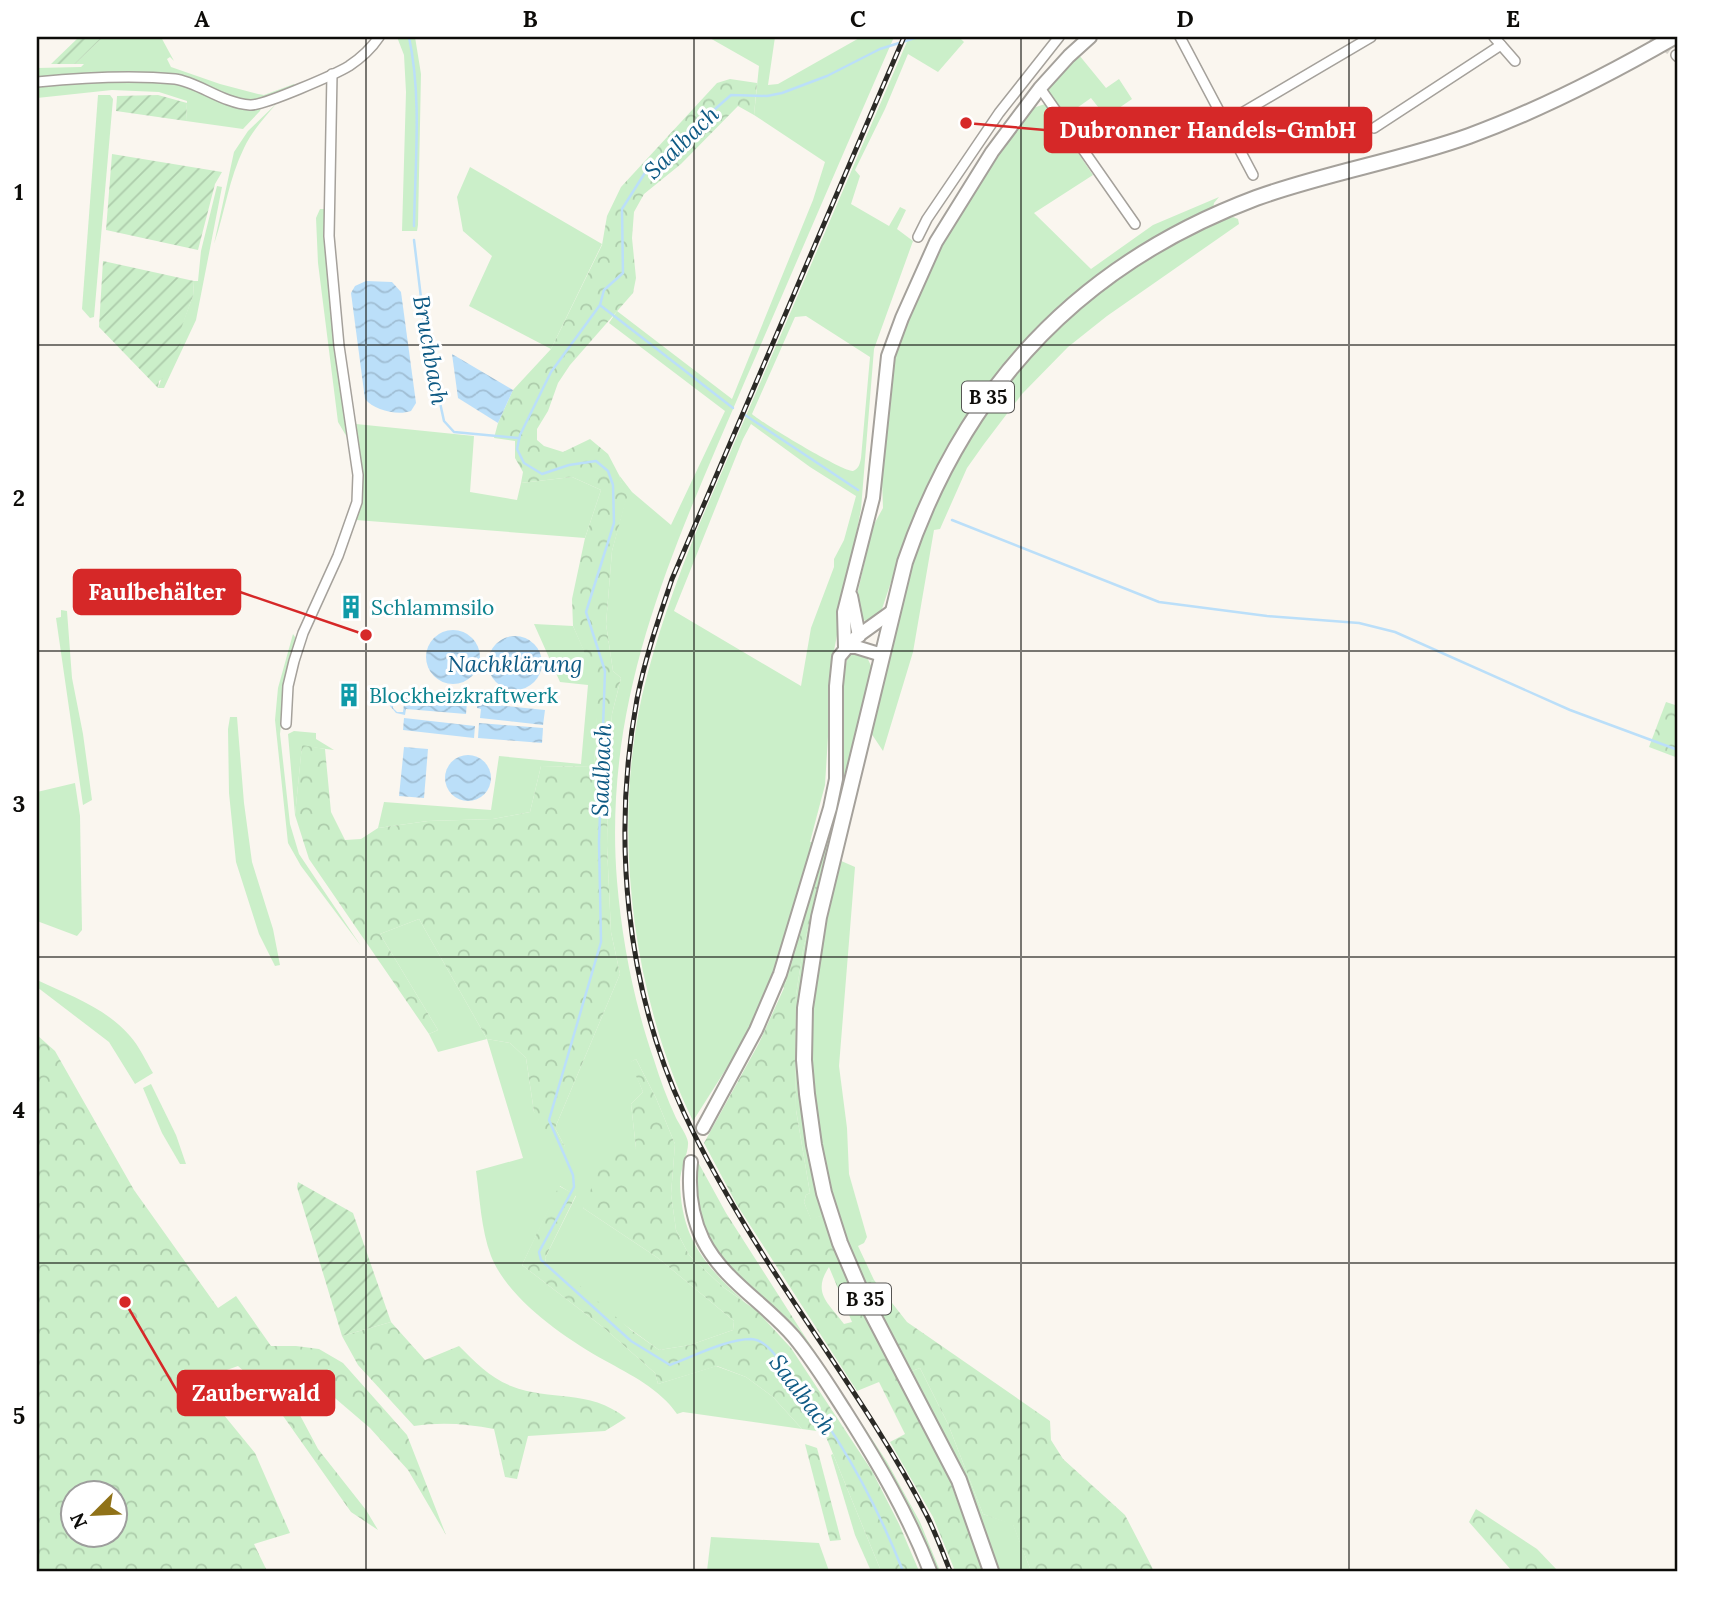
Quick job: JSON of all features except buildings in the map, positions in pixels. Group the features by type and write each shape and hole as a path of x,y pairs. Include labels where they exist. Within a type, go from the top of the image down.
{"main road":[{"path":"845,647 844,612 873,498 888,356 902,318 936,242 992,152 1040,88 1090,37"},
{"name":"B 35","path":"991,1571 959,1480 861,1292 841,1243 824,1194 814,1145 804,1060 805,1008 819,917 905,562 920,518 960,440 1022,354 1057,316 1105,277 1151,247 1219,213 1257,198 1391,161 1469,136 1527,113 1594,81 1674,37"},
{"path":"850,589 859,636"},
{"path":"703,1128 756,1030 780,974 830,808 836,779 837,663 845,647 894,610"},
{"path":"859,636 884,648"},
{"path":"845,647 884,648"},
{"path":"691,1162 689,1180 695,1222 715,1261 766,1307 813,1362 881,1467 912,1526 930,1571"}],"street":[{"path":"37,82 178,79 225,100 253,106 276,100 332,74 360,58 379,37"},
{"path":"918,237 927,219 999,113 1059,37"},
{"path":"1180,37 1253,175"},
{"path":"1225,123 1371,37"},
{"path":"1374,128 1498,41 1515,61"},
{"path":"286,724 288,686 294,661 303,633 338,556 357,502 358,475 339,345 329,236 332,74"},
{"path":"1040,88 1135,224"}],"green space":[{"path":"79,37 103,37 75,64 51,64"},
{"path":"103,37 161,37 174,61 170,57 167,59 171,67 258,94 264,95 294,84 295,87 263,101 260,111 243,129 186,121 187,101 159,92 112,90 37,98 37,68 81,67 84,64 75,64"},
{"path":"397,37 415,37 421,74 417,231 402,231 406,92 404,55"},
{"path":"708,37 775,37 768,85 778,84 861,37 894,37 719,441 670,561 633,684 621,747 615,813 617,881 622,926 630,972 647,1038 667,1096 688,1142 680,1182 685,1220 698,1250 708,1264 746,1303 723,1287 689,1255 676,1230 671,1194 675,1144 636,1059 631,1062 643,1092 631,1104 636,1148 583,1208 658,1258 734,1321 733,1330 690,1345 659,1350 548,1269 545,1258 576,1196 560,1186 522,1265 604,1328 655,1373 658,1384 716,1366 746,1377 773,1397 802,1429 683,1412 677,1414 662,1397 644,1383 556,1329 510,1287 499,1272 488,1246 476,1171 523,1158 487,1039 510,1043 526,1058 534,1112 565,1147 555,1128 620,974 611,932 607,846 612,714 621,678 613,671 606,624 612,551 626,498 619,475 632,492 671,525 725,411 609,323 617,311 732,399 813,200 825,162 754,115 759,66"},
{"path":"909,37 959,37 964,42 938,72 908,54 855,170 860,176 851,204 889,226 900,207 906,210 897,229 913,241 874,349 861,509 833,656 825,785 810,842 815,842 789,929 752,1028 693,1121 672,1072 655,1021 642,967 633,912 629,802 633,748 642,696 667,609 699,525","holes":["806,316 870,357 861,458 858,467 853,471 820,456 752,414 795,317","751,424 856,496 844,540 834,559 834,567 811,628 801,686 674,611"]},
{"path":"1079,55 1106,88 1119,79 1132,99 1106,117 1091,98 1064,117 1046,92"},
{"path":"730,79 757,83 754,115 738,106 681,164 644,194 634,212 632,238 636,278 633,293 570,365 558,383 548,411 537,429 537,440 544,446 563,452 590,439 608,454 627,497 612,551 606,624 613,671 621,678 612,714 607,846 611,932 620,974 555,1128 565,1147 544,1147 534,1112 526,1058 510,1043 487,1039 419,919 380,934 438,1030 429,1034 309,859 295,815 302,745 325,749 331,812 345,840 361,839 378,828 428,821 493,819 530,812 541,766 594,767 598,684 573,626 572,599 585,538 601,490 572,477 521,483 523,472 515,458 515,441 494,438 513,390 551,349 602,245 607,216 621,187 717,83"},
{"path":"98,95 110,95 113,99 94,317 90,318 82,309"},
{"path":"158,95 187,103 186,121 116,111 117,96"},
{"path":"277,103 259,124 239,159 214,244 234,152 248,131"},
{"path":"1045,104 1093,175 1034,213 1091,269 1153,225 1219,197 1213,209 1153,239 1097,276 1057,311 960,430 940,463 909,528 881,612 868,622 861,619 857,595 873,526 883,508 882,481 892,360 925,274 970,193 1030,109"},
{"path":"112,154 222,172 215,184 198,250 106,230"},
{"path":"470,167 602,244 551,349 469,306 492,256 463,231 457,197"},
{"path":"217,186 222,187 196,320 164,388 158,388 193,296 194,281 198,281 201,251"},
{"path":"320,209 325,209 333,331 351,444 338,422 318,263 316,218"},
{"path":"1233,217 1238,219 1239,224 1107,316 1068,347 1022,394 967,468 940,529 934,530 913,652 883,751 871,733 910,570 927,517 941,485 980,419 1029,356 1084,303 1117,277 1185,238"},
{"path":"103,261 194,281 193,296 177,340 181,342 159,381 158,388 99,327"},
{"path":"356,424 474,436 470,492 517,500 521,483 572,477 601,490 585,538 356,520 360,474"},
{"path":"61,610 67,611 72,678 92,800 83,805 56,618 61,617"},
{"path":"534,624 573,626 599,684 594,767 541,766 530,812 493,819 428,821 378,828 384,802 491,810 499,756 581,764 588,685 560,682"},
{"path":"293,634 297,640 285,688 280,734 290,824 299,854 361,946 301,866 288,843 275,720 278,688"},
{"path":"854,652 866,655 872,668 810,930 800,999 815,1188 823,1215 811,1220 804,1202 806,1195 810,1193 796,1110 795,1001 803,950 821,873 784,988 782,986 822,858 839,791 844,672 848,656"},
{"path":"1666,702 1678,706 1678,758 1649,747"},
{"path":"230,717 237,717 252,862 273,929 280,965 275,966 259,934 236,862 229,793"},
{"path":"294,731 316,733 316,739 334,750 302,746 295,815 288,734"},
{"path":"75,783 80,816 82,930 77,936 37,921 37,792"},
{"path":"824,859 803,950 795,1001 796,1110 810,1193 806,1195 804,1202 811,1219 823,1215 854,1296 950,1481 983,1571 955,1571 933,1517 890,1442 905,1434 879,1382 857,1391 737,1205 704,1143 759,1043 784,988","holes":["829,1267 852,1322 844,1324 824,1298 822,1284"]},
{"path":"839,860 855,867 839,1066 847,1128 849,1174 867,1237 864,1243 858,1246 874,1280 865,1283 829,1198 813,1092 810,1028 815,961"},
{"path":"419,919 487,1039 438,1052 429,1034 438,1030 380,934"},
{"path":"37,980 86,1003 120,1026 133,1040 153,1073 135,1084 109,1042 37,987"},
{"path":"37,1035 55,1051 134,1190 218,1308 236,1296 271,1346 319,1349 343,1363 407,1435 446,1535 408,1470 370,1428 308,1375 278,1374 318,1449 366,1510 378,1530 351,1512 281,1413 257,1383 238,1366 196,1381 255,1453 290,1533 254,1544 267,1571 37,1571"},
{"path":"636,1059 675,1144 671,1194 676,1230 689,1255 723,1287 757,1311 791,1348 872,1471 919,1571 881,1571 824,1432 802,1429 773,1397 746,1377 717,1366 658,1384 655,1373 604,1328 522,1265 559,1186 576,1195 545,1258 548,1269 564,1272 631,1330 659,1350 690,1345 733,1330 734,1321 658,1258 583,1208 604,1158 636,1148 631,1104 643,1092 630,1062"},
{"path":"151,1084 176,1135 186,1164 180,1164 162,1133 143,1088"},
{"path":"698,1162 726,1213 802,1332 789,1320 785,1320 719,1253 700,1214"},
{"path":"298,1182 353,1213 391,1322 342,1336 297,1187"},
{"path":"874,1280 907,1322 1050,1421 1051,1440 1063,1459 1125,1515 1154,1571 1031,1571 1013,1525 983,1514 948,1424 920,1368 912,1371 865,1283"},
{"path":"785,1320 789,1320 802,1332 887,1462 920,1522 940,1571 936,1571 917,1524 884,1464"},
{"path":"391,1322 425,1360 459,1346 489,1374 511,1386 540,1394 598,1403 626,1418 605,1431 528,1436 517,1479 505,1477 494,1429 454,1424 414,1426 358,1365 342,1336"},
{"path":"920,1368 948,1424 983,1514 1013,1524 1031,1571 996,1571 971,1494 912,1371"},
{"path":"805,1444 817,1448 841,1540 830,1541"},
{"path":"833,1454 881,1571 871,1571 855,1535 831,1455"},
{"path":"1476,1509 1537,1549 1558,1571 1512,1571 1469,1522"},
{"path":"711,1537 819,1543 829,1571 707,1571"}],"water":[{"path":"366,281 392,282 401,292 416,403 411,411 386,411 365,399 351,293 355,286"},
{"path":"452,354 513,390 498,423 458,398"},
{"name":"Nachklärung","path":"453,630 472,638 480,657 472,676 453,684 434,676 426,657 434,638"},
{"name":"Nachklärung","path":"515,636 534,644 542,663 534,682 515,690 496,682 488,663 496,644"},
{"path":"391,694 393,708 397,712 403,712 405,696 467,702 466,714 406,709 405,715 396,713 390,706"},
{"path":"477,703 545,710 543,725 480,718 481,709 477,708"},
{"path":"404,718 475,726 474,738 403,730"},
{"path":"479,723 543,728 542,743 478,738"},
{"path":"404,747 428,749 424,798 399,796"},
{"path":"468,755 484,762 491,778 484,794 468,801 452,794 445,778 452,762"}],"waterway":[{"name":"Bruchbach","path":"409,37 417,107 414,226"},
{"name":"Saalbach","path":"903,1571 880,1517 838,1440 767,1346 757,1340 742,1340 721,1345 670,1365 631,1341 541,1260 539,1252 574,1187 573,1175 549,1120 601,942 599,842 605,671 586,612 614,523 613,485 608,471 596,461 569,465 542,474 524,463 517,449 520,435 551,372 600,305 604,290 623,273 622,209 648,168 731,95 767,96 782,93 827,76 880,49 918,37"},
{"name":"Bruchbach","path":"414,240 426,339 444,421 454,432 518,438"},
{"path":"600,305 733,408"},
{"path":"745,415 858,490"},
{"path":"952,520 1159,602 1267,616 1359,623 1395,632 1570,710 1678,750"}],"tunnel":[{"path":"1652,37 1676,55"}],"railway":[{"path":"904,37 672,579 648,653 637,699 625,803 625,856 629,909 648,1014 684,1113 713,1171 746,1227 871,1419 909,1483 930,1523 950,1571"}],"place":[{"name":"Dubronner Handels-GmbH","path":"966,123"},
{"name":"Schlammsilo","path":"351,607"},
{"name":"Faulbehälter","path":"366,635"},
{"name":"Blockheizkraftwerk","path":"349,695"},
{"name":"Zauberwald","path":"125,1302"}]}
